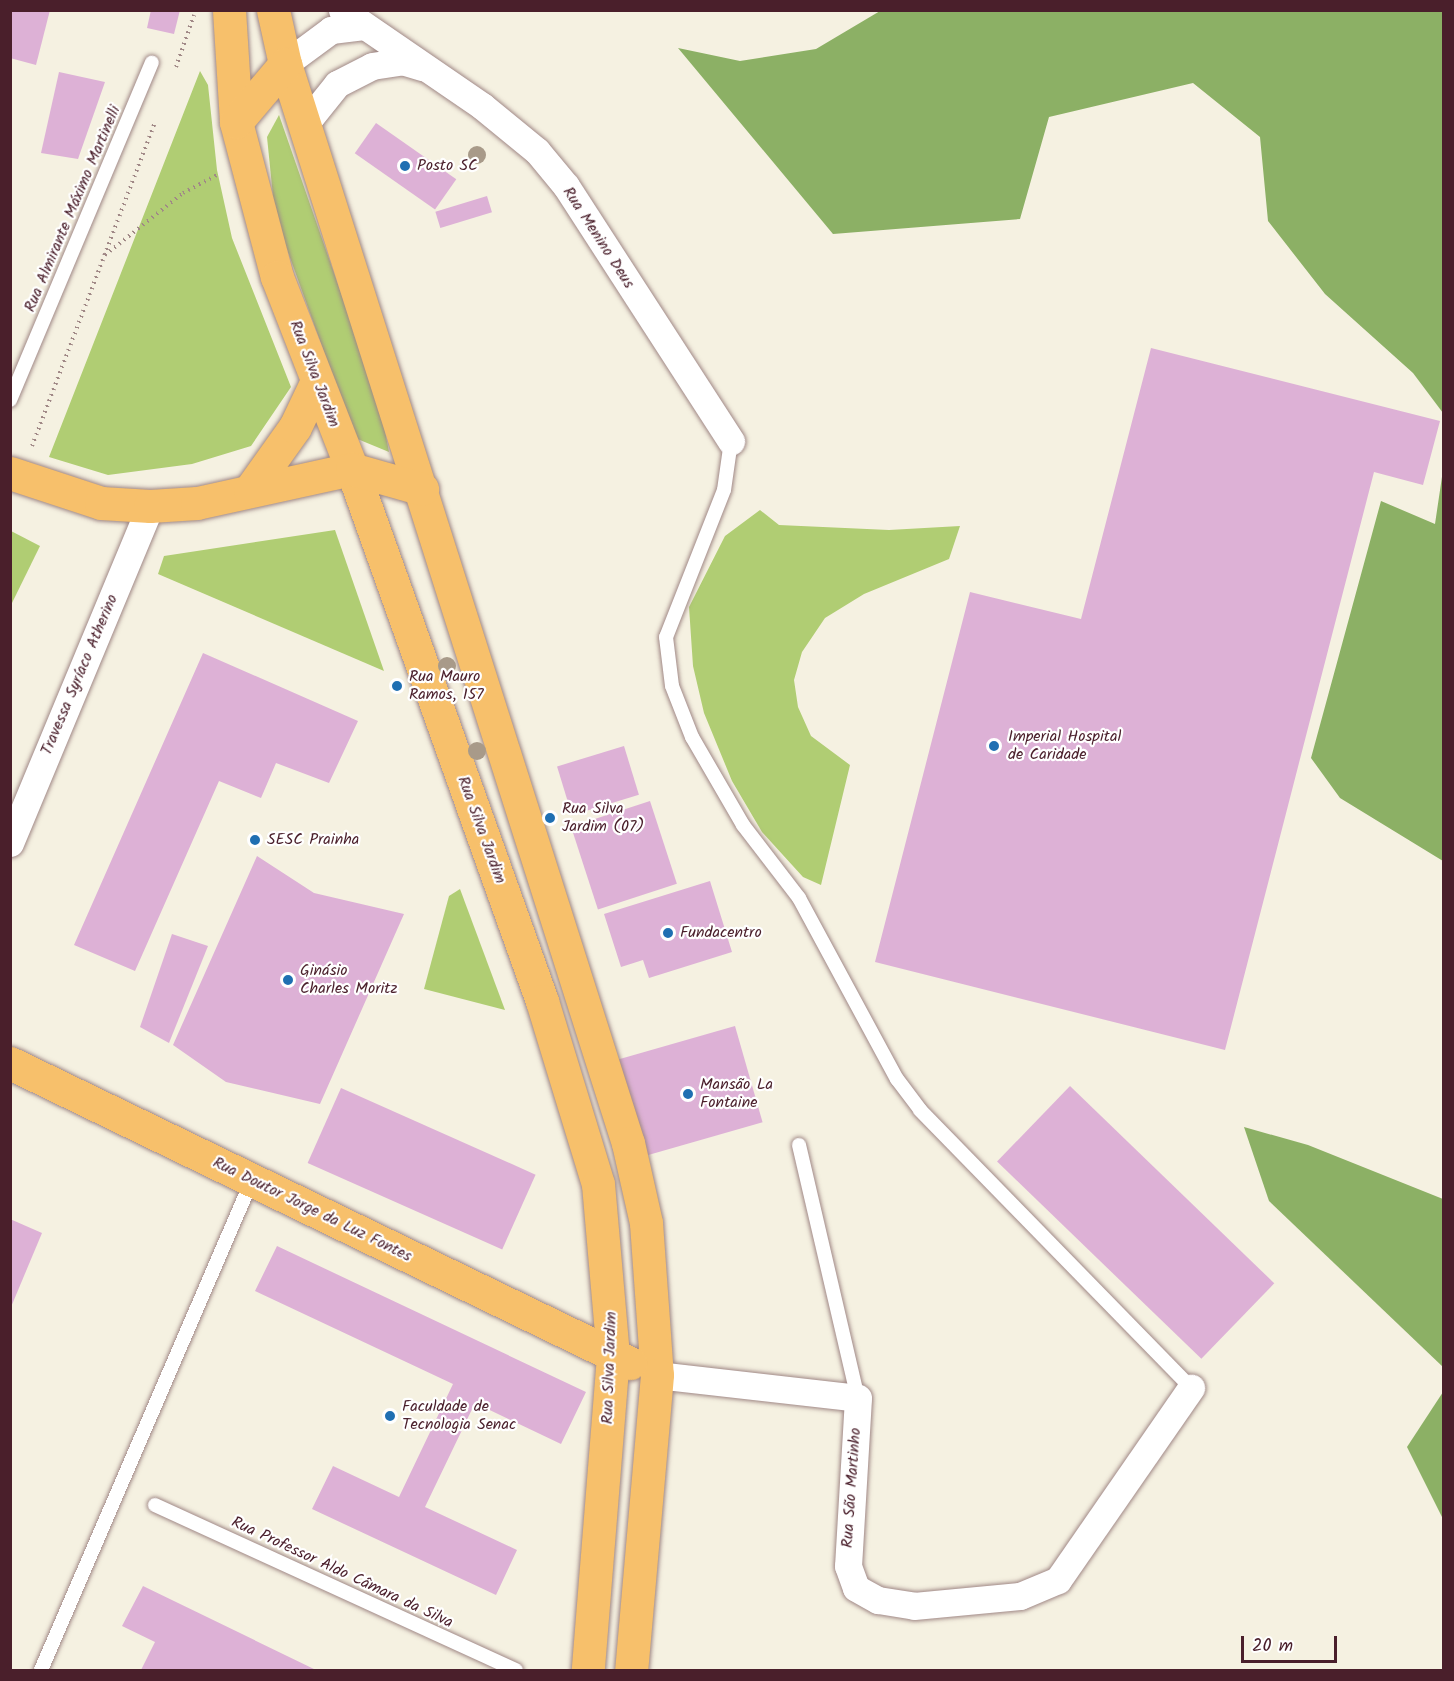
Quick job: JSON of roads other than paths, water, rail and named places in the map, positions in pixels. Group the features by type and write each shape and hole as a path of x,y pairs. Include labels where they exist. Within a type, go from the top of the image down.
{"main road":[{"name":"Rua Silva Jardim","path":"229,10 236,122 278,277 315,382 352,470 575,1103 598,1184 613,1356 588,1671"},
{"path":"273,10 285,64 422,489 628,1143 648,1244 657,1375 631,1671"},
{"path":"236,122 285,64"},
{"path":"250,490 295,427 315,382"},
{"path":"15,475 100,502 150,506 352,470 422,489"},
{"name":"Rua Doutor Jorge da Luz Fontes","path":"10,1063 613,1356 657,1375"}],"street":[{"name":"Rua Menino Deus","path":"342,10 429,69 537,151 566,186 730,441"},
{"path":"285,64 331,30 364,26"},
{"name":"Rua Menino Deus","path":"305,124 337,84 372,66 402,61 429,69"},
{"name":"Travessa Syríaco Atherino","path":"10,843 150,506"},
{"path":"657,1375 858,1398"},
{"name":"Rua São Martinho","path":"858,1398 848,1566 856,1588 878,1600 915,1606 1020,1596 1058,1580 1191,1388"}],"lane":[{"name":"Rua Almirante Máximo Martinelli","path":"10,400 152,63"},
{"path":"730,441 724,490 666,638 672,686 718,786 821,933 897,1079 920,1110 1191,1388"},
{"path":"799,1145 858,1398"},
{"path":"41,1671 252,1180"},
{"name":"Rua Professor Aldo Câmara da Silva","path":"155,1505 516,1671"}],"place":[{"name":"Posto SC","path":"405,166"},
{"name":"Rua Mauro Ramos, 157","path":"397,686"},
{"name":"Imperial Hospital de Caridade","path":"994,746"},
{"name":"Rua Silva Jardim (07)","path":"550,818"},
{"name":"SESC Prainha","path":"255,840"},
{"name":"Fundacentro","path":"668,933"},
{"name":"Ginásio Charles Moritz","path":"288,980"},
{"name":"Mansão La Fontaine","path":"688,1094"},
{"name":"Faculdade de Tecnologia Senac","path":"390,1416"}]}
